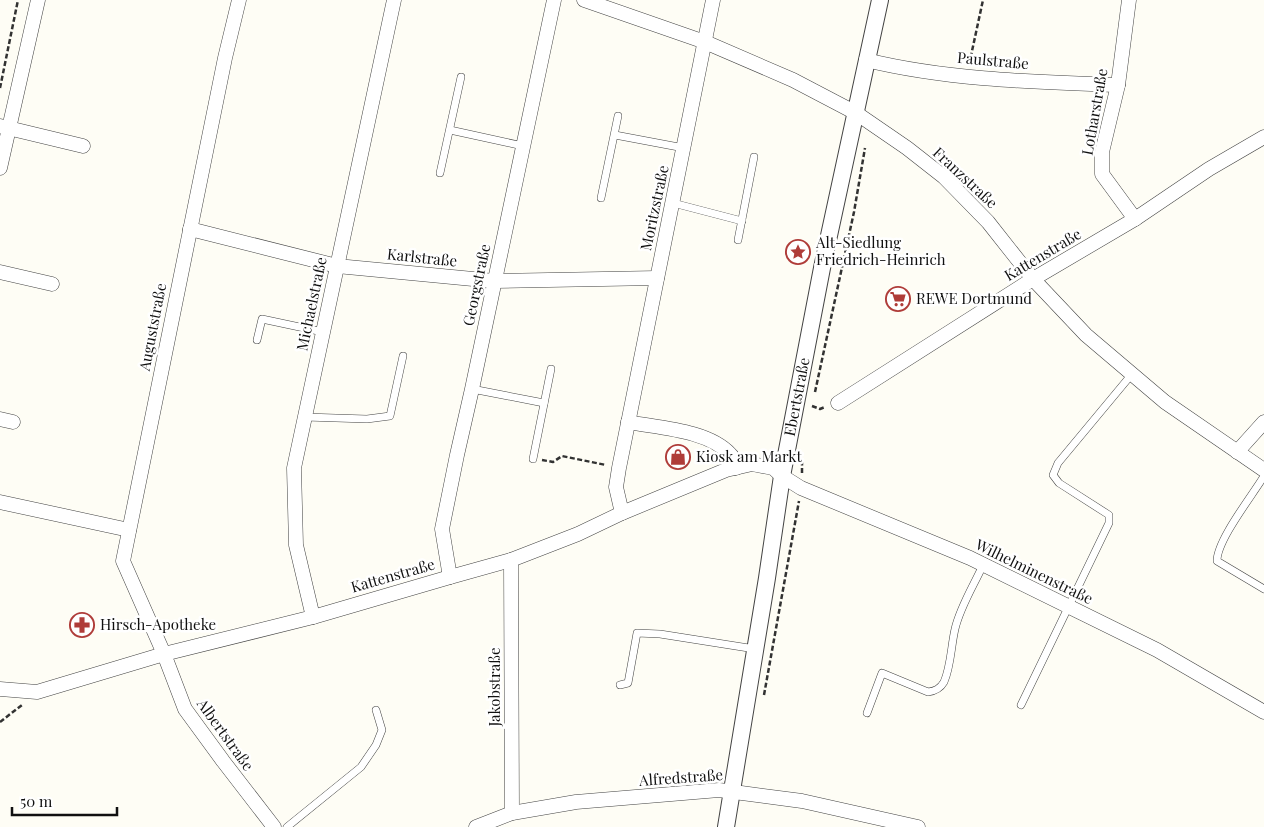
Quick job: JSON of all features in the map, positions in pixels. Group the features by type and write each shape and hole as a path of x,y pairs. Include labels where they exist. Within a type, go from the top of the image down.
{"street":[{"path":"0,168 5,127 38,0"},
{"name":"Auguststraße","path":"164,654 123,561 225,58 239,0"},
{"name":"Michaelstraße","path":"313,617 296,545 294,468 394,0"},
{"name":"Georgstraße","path":"450,576 442,529 554,0"},
{"name":"Franzstraße","path":"584,0 705,42 793,80 856,113 944,176 988,222 1033,279 1086,335 1165,402 1264,470"},
{"name":"Moritzstraße","path":"622,513 616,487 619,468 713,0"},
{"name":"Ebertstraße","path":"726,827 756,650 782,476 822,268 880,0"},
{"name":"Lotharstraße","path":"1129,0 1118,85 1102,152 1102,174 1135,219"},
{"name":"Paulstraße","path":"866,60 904,68 1037,82 1118,85"},
{"path":"5,127 84,146"},
{"name":"Kattenstraße","path":"838,403 1033,279 1135,219 1209,169 1264,136"},
{"name":"Karlstraße","path":"190,228 337,266 494,281 656,278"},
{"path":"0,272 52,284"},
{"path":"628,422 698,435 720,444 732,455 736,468"},
{"path":"1237,452 1264,422"},
{"name":"Kattenstraße","path":"0,688 37,692 164,654 313,617 450,576 512,560 578,534 622,513 726,470 752,464 773,468 782,476"},
{"name":"Wilhelminenstraße","path":"782,476 802,488 984,565 1068,606 1157,650 1264,712"},
{"path":"0,502 129,530"},
{"name":"Jakobstraße","path":"512,560 512,813"},
{"name":"Albertstraße","path":"164,654 185,709 222,761 274,827"},
{"name":"Alfredstraße","path":"476,827 512,813 576,802 719,790 802,801 918,827"}],"lane":[{"path":"440,173 462,76"},
{"path":"601,198 618,116"},
{"path":"450,130 523,146"},
{"path":"614,134 684,148"},
{"path":"738,240 754,157"},
{"path":"673,203 742,221"},
{"path":"256,340 262,319 323,332"},
{"path":"305,417 367,419 390,416 403,356"},
{"path":"533,459 551,369"},
{"path":"1021,705 1109,523 1109,515 1059,483 1053,475 1058,463 1132,374"},
{"path":"472,389 544,403"},
{"path":"1264,476 1225,539 1218,554 1218,562 1264,589"},
{"path":"867,713 882,673 928,692 934,691 944,683 955,629 984,565"},
{"path":"620,684 628,683 636,633 660,634 756,650"},
{"path":"287,827 361,766 376,745 382,730 376,710"}],"path":[{"path":"0,88 18,0"},
{"path":"967,75 983,0"},
{"path":"812,406 850,229 865,148"},
{"path":"533,459 553,462 562,456 619,468"},
{"path":"764,698 802,488"},
{"path":"0,722 37,692"}],"place":[{"name":"Alt-Siedlung Friedrich-Heinrich","path":"798,252"},
{"name":"REWE Dortmund","path":"898,299"},
{"name":"Kiosk am Markt","path":"678,457"},
{"name":"Hirsch-Apotheke","path":"82,625"}]}
